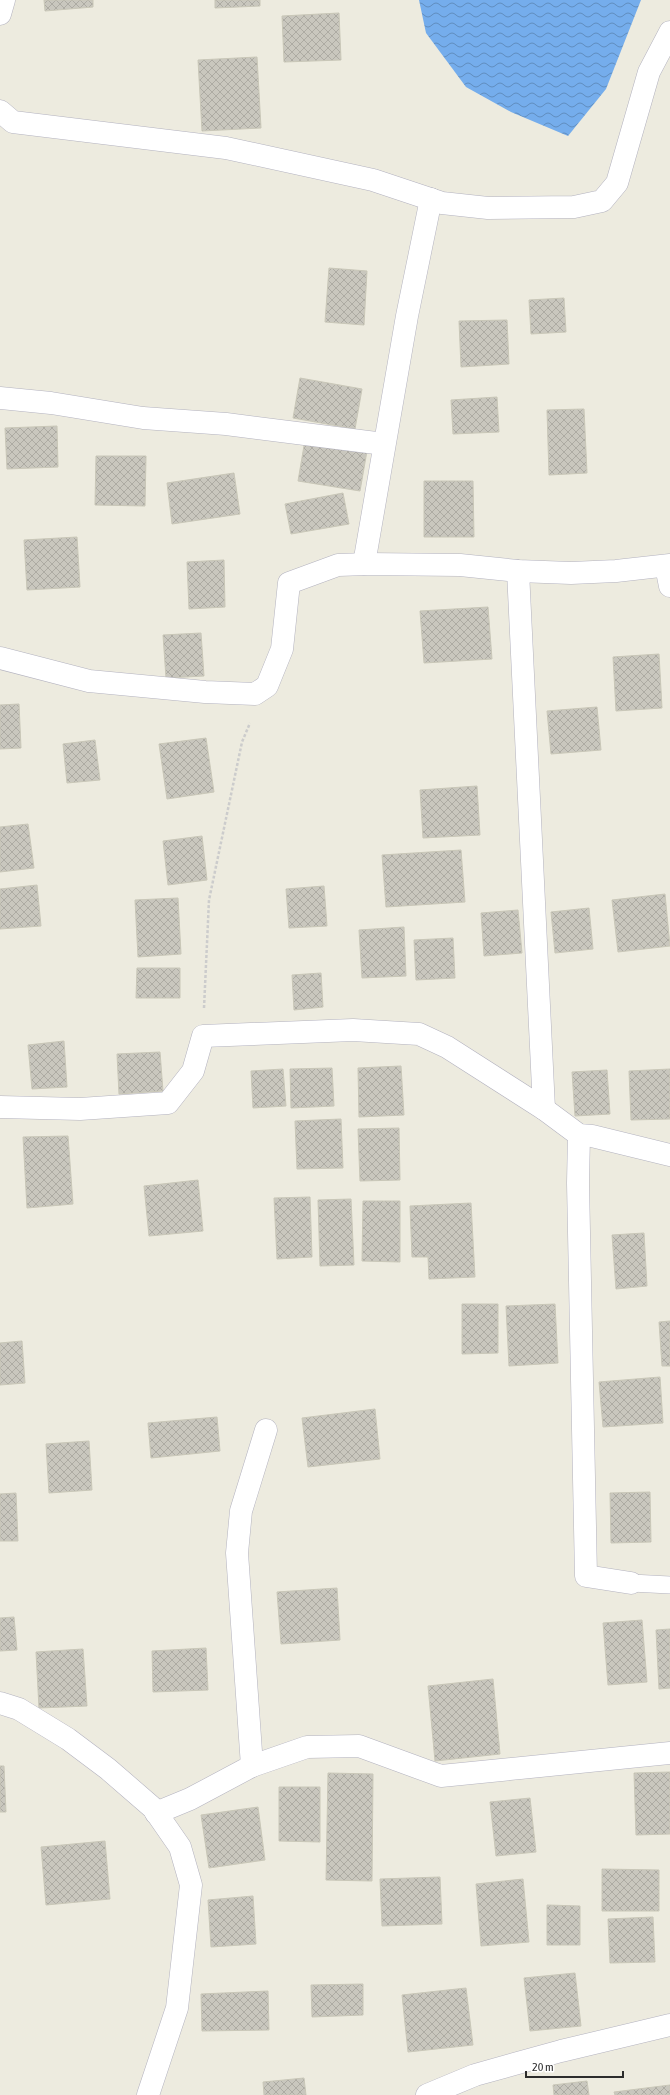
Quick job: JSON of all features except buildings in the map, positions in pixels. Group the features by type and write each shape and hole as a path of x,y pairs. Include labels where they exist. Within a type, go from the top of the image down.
{"street":[{"path":"0,14 4,0"},
{"path":"0,111 13,122 226,148 373,180 442,203 488,208 574,207 602,200 617,183 649,72 670,32"},
{"path":"364,564 407,316 431,199"},
{"path":"0,398 51,403 143,418 226,424 384,444"},
{"path":"0,658 89,681 205,692 255,694 267,686 282,649 289,583 338,565 460,565 518,571 571,573 616,571 669,572"},
{"path":"518,571 544,1109"},
{"path":"0,1107 80,1110 168,1103 193,1071 203,1036 353,1030 418,1034 447,1047 482,1071 544,1109 579,1135 592,1136 670,1155"},
{"path":"579,1135 578,1191 586,1576 631,1583"},
{"path":"252,1766 237,1553 241,1511 266,1430"},
{"path":"0,1703 19,1709 68,1739 108,1769 156,1813 180,1847 191,1885 177,2008 148,2095"},
{"path":"156,1813 190,1799 252,1766 306,1747 360,1746 441,1776 670,1753"},
{"path":"427,2095 482,2073 561,2051 670,2025"}],"lane":[{"path":"631,1583 670,1585"}],"path":[{"path":"203,1036 209,900 242,742 267,686"}],"water":[{"path":"419,0 641,0 606,89 568,136 511,112 466,87 426,33"}]}
